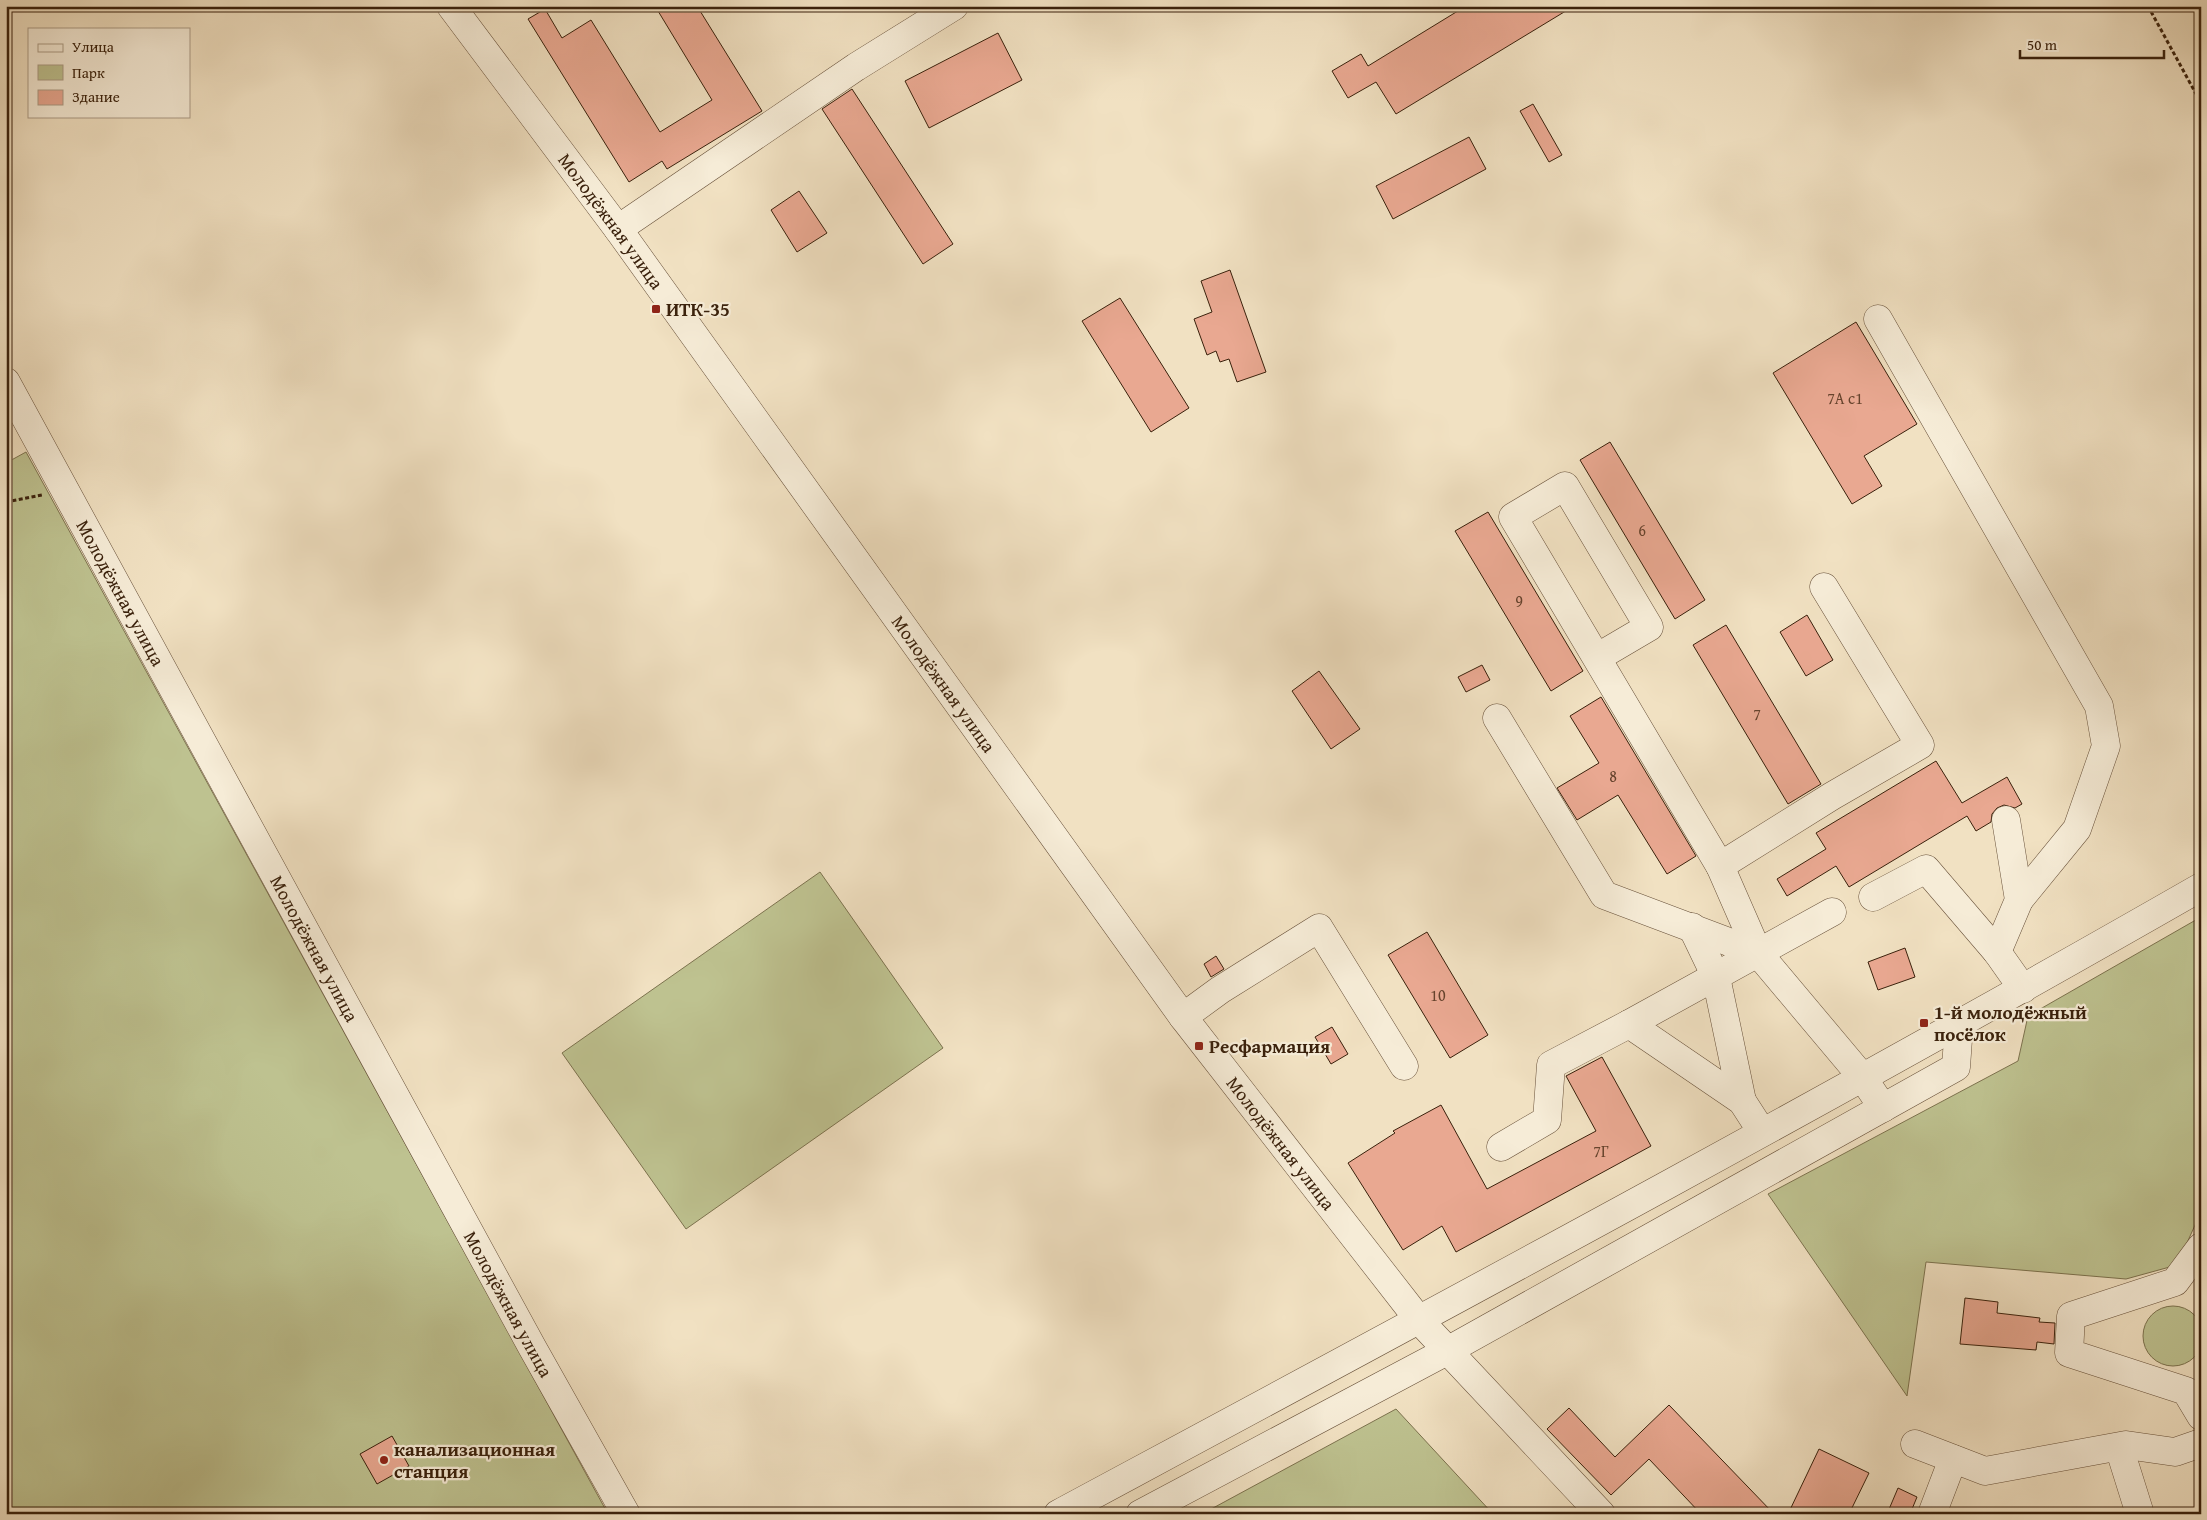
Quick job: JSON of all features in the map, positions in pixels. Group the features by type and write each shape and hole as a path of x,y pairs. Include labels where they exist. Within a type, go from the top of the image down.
{"street":[{"name":"Молодёжная улица","path":"451,6 618,229 1184,1016 1419,1320 1601,1514"},
{"path":"618,229 856,67 954,6"},
{"path":"1878,318 2099,706 2106,746 2077,829 2019,900 1997,952"},
{"name":"Молодёжная улица","path":"6,382 532,1347 626,1514"},
{"path":"1598,657 1649,627 1565,486 1513,517 1598,657 1720,866 1758,953 1863,1078 1883,1108"},
{"path":"1720,866 1832,796 1920,745 1824,587"},
{"path":"1497,718 1604,895 1758,953"},
{"path":"2006,820 2019,900"},
{"path":"1873,896 1926,869 1997,952 2022,989"},
{"path":"1058,1514 1863,1078 2201,887"},
{"path":"1501,1146 1547,1120 1551,1065 1716,977 1832,912"},
{"path":"1692,927 1716,977 1742,1102"},
{"path":"1184,1016 1220,990 1319,928 1404,1066"},
{"path":"1629,1024 1742,1102 1762,1132"},
{"path":"1140,1514 1448,1351 1956,1068 1959,1025"},
{"path":"2201,1247 2175,1282 2071,1316 2069,1353 2186,1391 2201,1416"},
{"path":"1915,1444 1985,1471 2126,1445 2175,1452 2201,1442"},
{"path":"2119,1447 2140,1514"},
{"path":"1932,1514 1953,1459"}],"path":[{"path":"2148,6 2201,103"},
{"path":"6,502 65,490"}],"green space":[{"path":"26,452 608,1514 6,1514 6,463"},
{"path":"820,872 943,1048 686,1229 562,1053"},
{"path":"2201,917 2201,1206 2200,1214 2177,1265 2126,1279 1926,1262 1907,1396 1768,1194 2018,1061 2028,1016"},
{"path":"2167,1306 2179,1306 2190,1311 2198,1319 2203,1330 2201,1348 2190,1361 2179,1366 2167,1366 2156,1361 2148,1353 2143,1342 2143,1330 2148,1319 2156,1311"},
{"path":"1396,1409 1493,1514 1202,1514"}],"building":[{"path":"655,6 697,6 762,111 667,169 662,161 629,182 528,19 545,9 562,38 591,20 660,132 712,100"},
{"path":"1466,6 1574,6 1396,114 1376,82 1348,98 1332,71 1361,54 1368,66"},
{"path":"998,33 1022,80 929,128 905,81"},
{"path":"852,89 953,244 923,264 822,109"},
{"path":"1533,104 1562,155 1549,162 1520,111"},
{"path":"1469,137 1486,169 1393,219 1376,186"},
{"path":"799,191 827,233 797,252 771,210"},
{"path":"1230,270 1266,372 1237,382 1229,359 1220,362 1216,351 1207,355 1194,319 1212,312 1201,281"},
{"path":"1120,298 1189,408 1151,432 1082,321"},
{"path":"1856,322 1917,424 1864,456 1882,486 1852,504 1773,373"},
{"path":"1610,442 1705,600 1675,619 1580,460"},
{"path":"1488,512 1583,671 1551,691 1455,531"},
{"path":"1807,615 1833,660 1806,676 1780,632"},
{"path":"1726,625 1821,784 1788,804 1693,645"},
{"path":"1482,665 1490,680 1466,692 1458,677"},
{"path":"1319,671 1360,729 1331,749 1292,691"},
{"path":"1601,697 1696,856 1667,874 1618,795 1577,820 1557,788 1599,763 1570,716"},
{"path":"1936,761 1962,803 2007,777 2022,804 2015,808 2004,805 1997,808 1992,814 1991,822 1976,831 1967,816 1849,887 1836,866 1787,896 1777,879 1826,849 1816,833"},
{"path":"1427,932 1488,1035 1450,1058 1388,955"},
{"path":"1905,948 1915,977 1878,990 1868,962"},
{"path":"1216,956 1224,969 1211,977 1204,964"},
{"path":"1332,1027 1348,1054 1331,1064 1315,1037"},
{"path":"1602,1057 1651,1146 1456,1252 1442,1226 1403,1250 1348,1163 1395,1133 1393,1131 1441,1105 1487,1189 1596,1131 1566,1076"},
{"path":"1965,1298 1998,1302 1997,1313 2040,1318 2039,1322 2055,1323 2054,1344 2037,1342 2036,1350 1960,1344"},
{"path":"1669,1405 1774,1514 1701,1514 1649,1459 1611,1495 1547,1429 1569,1408 1615,1457"},
{"name":"канализационная станция","path":"392,1436 409,1466 377,1484 360,1454"},
{"path":"1819,1449 1869,1473 1849,1514 1788,1514"},
{"path":"1898,1488 1917,1497 1910,1514 1887,1514"}],"place":[{"name":"ИТК-35","path":"656,309"},
{"name":"1-й молодёжный посёлок","path":"1924,1023"},
{"name":"Ресфармация","path":"1199,1046"},
{"name":"канализационная станция","path":"384,1460"}]}
